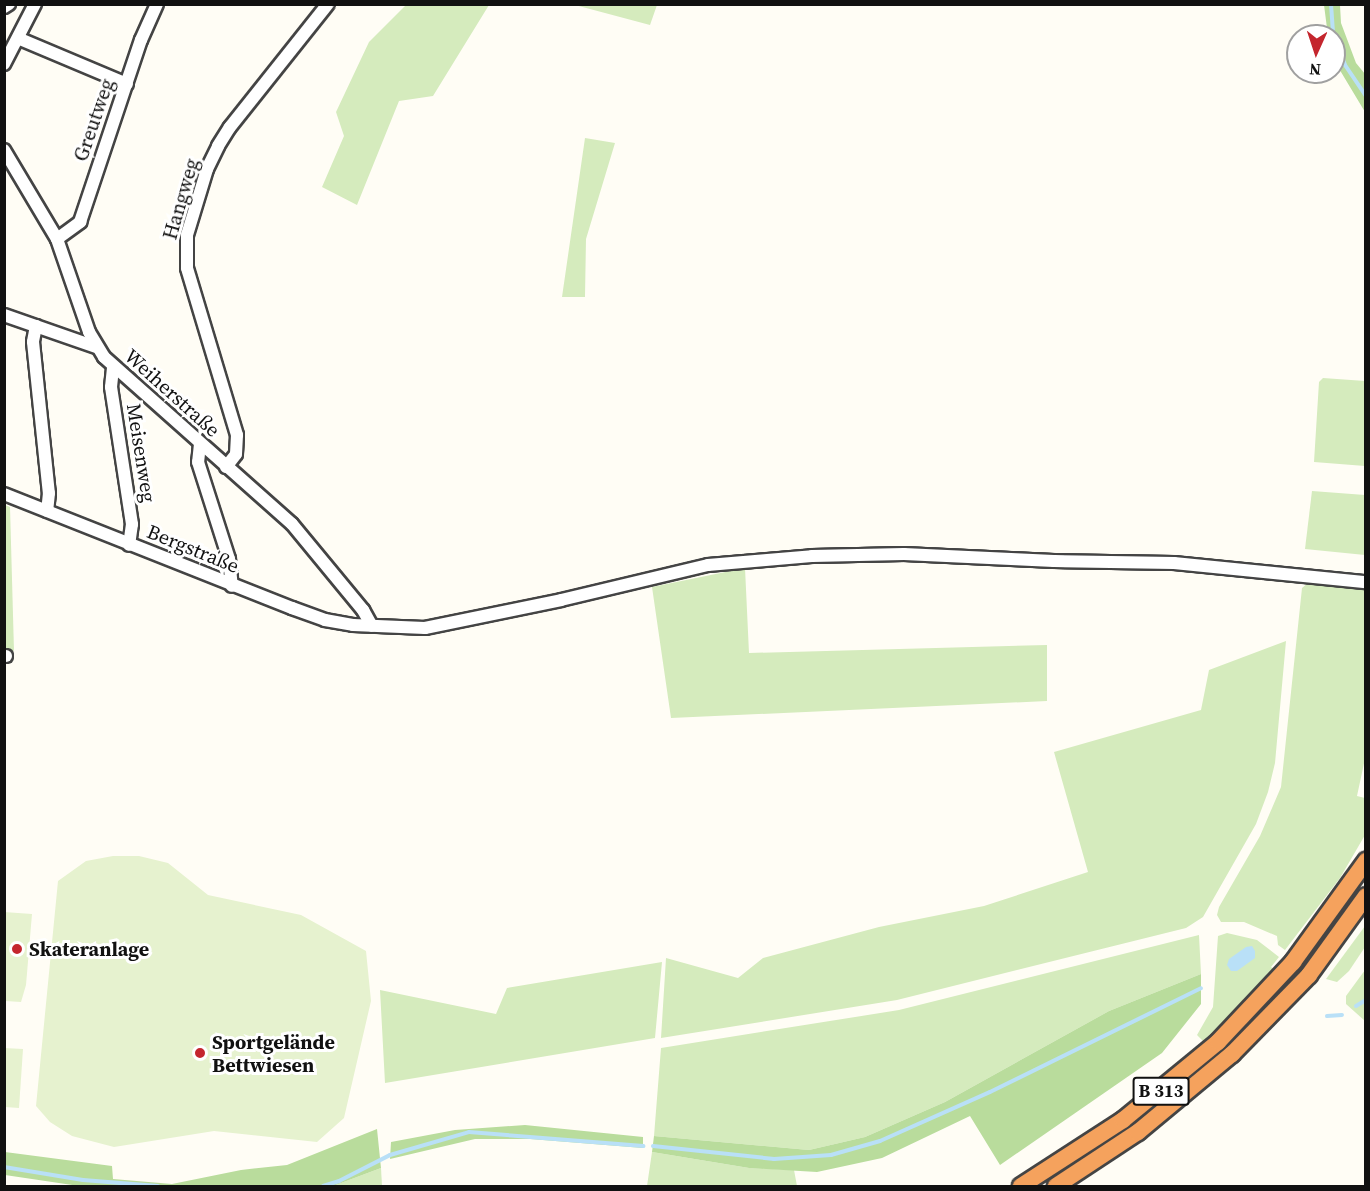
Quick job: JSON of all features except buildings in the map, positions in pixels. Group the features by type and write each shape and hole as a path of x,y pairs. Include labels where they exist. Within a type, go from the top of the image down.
{"highway":[{"name":"B 313","path":"1021,1186 1098,1138 1162,1091 1225,1035 1283,974 1304,948 1365,861"},
{"name":"B 313","path":"1056,1186 1138,1132 1187,1094 1232,1054 1295,990 1321,959 1365,896"}],"street":[{"path":"4,7 9,4"},
{"path":"4,64 20,39 35,4"},
{"name":"Greutweg","path":"57,239 80,222 141,40 157,4"},
{"name":"Hangweg","path":"226,467 236,454 237,435 188,275 185,253 187,236 204,179 218,146 230,127 327,4"},
{"path":"20,39 127,84"},
{"name":"Weiherstraße","path":"4,150 57,239 96,346 113,368 292,524 363,610 372,626"},
{"path":"4,315 96,346"},
{"path":"36,326 33,342 49,493 47,511"},
{"name":"Meisenweg","path":"113,368 111,387 132,524 129,544"},
{"path":"200,444 198,462 231,567 232,586"},
{"name":"Bergstraße","path":"4,494 232,586 325,620 372,626 425,628 561,600 708,565 812,556 904,554 1054,561 1174,563 1365,582"}],"green space":[{"path":"407,4 489,5 433,96 399,101 357,205 322,187 344,136 336,112 369,42"},
{"path":"575,5 657,5 650,25"},
{"path":"1324,5 1340,5 1341,24 1326,24"},
{"path":"1346,36 1356,63 1365,74 1365,112 1346,80"},
{"path":"585,138 615,143 586,239 585,297 562,297"},
{"path":"1323,378 1365,381 1365,466 1314,462 1319,382"},
{"path":"1312,491 1365,495 1365,555 1305,549"},
{"path":"5,505 10,507 14,651 5,649"},
{"path":"745,568 749,653 1047,645 1047,701 671,718 652,587"},
{"path":"1308,583 1365,587 1366,754 1357,796 1365,798 1365,835 1340,878 1285,950 1278,945 1277,936 1244,922 1221,922 1217,915 1219,907 1260,836 1281,787 1302,588"},
{"path":"1286,641 1275,763 1268,792 1256,824 1203,917 1186,928 897,1000 661,1038 666,958 738,978 763,958 879,927 984,906 1088,872 1054,752 1201,710 1209,670"},
{"name":"Sportgelände Bettwiesen","path":"113,856 139,856 168,863 208,895 301,915 366,951 371,1001 344,1118 317,1142 214,1131 114,1147 72,1136 50,1122 36,1106 58,881 86,861"},
{"name":"Skateranlage","path":"4,912 32,914 26,985 21,1002 5,1001"},
{"path":"1365,926 1365,947 1349,971 1337,982 1326,979"},
{"path":"1227,933 1257,940 1279,957 1271,967 1274,969 1204,1042 1197,1035 1213,1007 1218,936"},
{"path":"1199,935 1201,974 1109,1011 945,1102 865,1137 809,1150 654,1136 661,1048 899,1010"},
{"path":"662,962 655,1038 385,1083 380,990 496,1014 507,988"},
{"path":"1365,970 1365,1021 1346,1004 1346,996"},
{"path":"1201,974 1201,1004 1162,1053 1000,1165 970,1116 882,1158 817,1172 749,1168 652,1152 654,1136 809,1150 865,1137 945,1102 1109,1011"},
{"path":"4,1048 23,1049 19,1108 5,1107"},
{"path":"525,1125 643,1137 643,1148 530,1139 475,1139 390,1159 391,1142 455,1130"},
{"path":"377,1129 381,1168 333,1186 79,1186 5,1175 5,1152 112,1166 113,1179 172,1184 241,1170 287,1165"},
{"path":"652,1152 749,1168 794,1170 797,1186 647,1186"},
{"path":"381,1168 382,1186 333,1186"}],"water":[{"path":"1252,946 1255,958 1237,971 1231,971 1227,965 1229,959 1246,947"}],"waterway":[{"path":"1331,4 1333,32 1345,65 1366,96"},
{"path":"653,1146 774,1159 831,1155 880,1141 990,1092 1201,988"},
{"path":"1356,1006 1366,1000"},
{"path":"1327,1016 1342,1015"},
{"path":"323,1186 339,1181 390,1155 469,1132 643,1146"},
{"path":"4,1167 83,1180 158,1186"}],"place":[{"name":"Skateranlage","path":"17,949"},
{"name":"Sportgelände Bettwiesen","path":"200,1053"}]}
